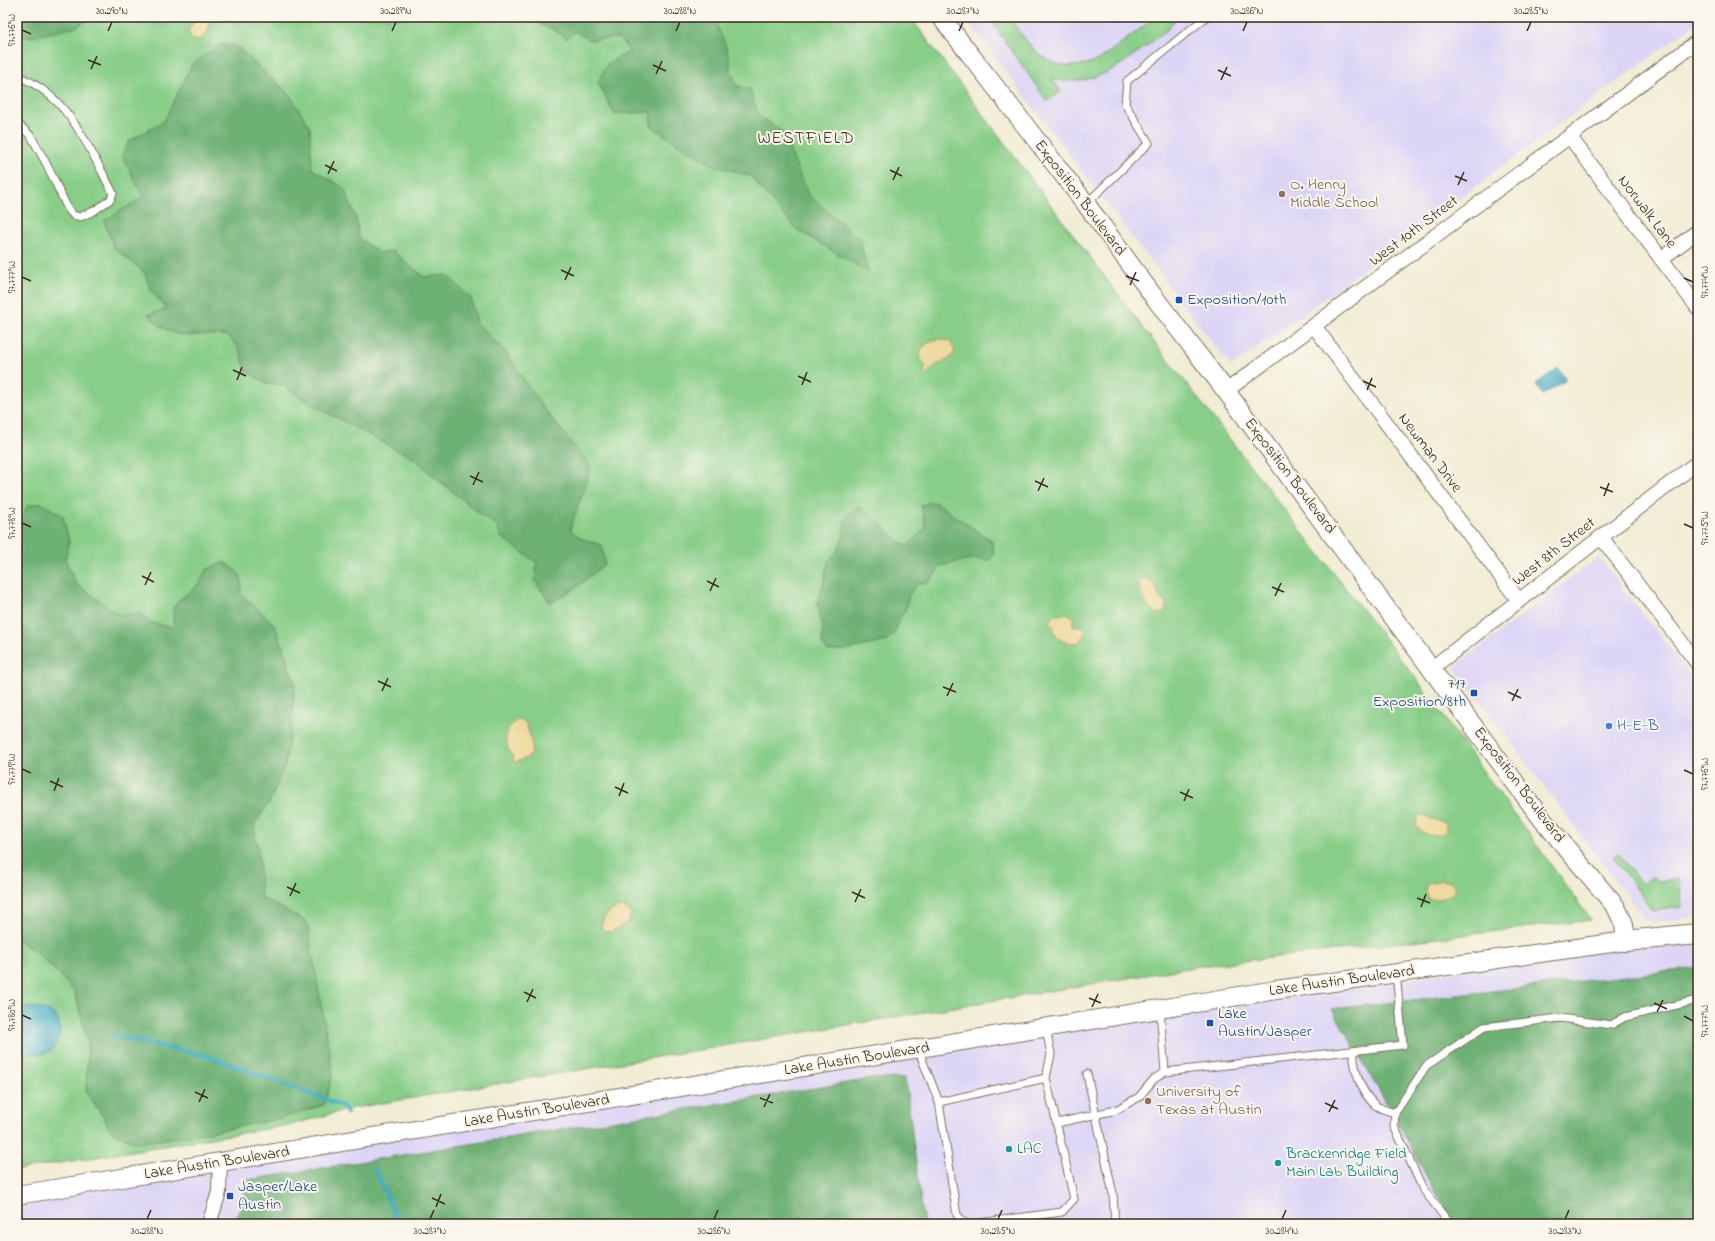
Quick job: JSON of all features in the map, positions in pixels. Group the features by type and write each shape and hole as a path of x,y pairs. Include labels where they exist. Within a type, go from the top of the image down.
{"main road":[{"name":"Lake Austin Boulevard","path":"1626,941 1698,934"}],"street":[{"name":"Exposition Boulevard","path":"941,17 1086,204 1154,298 1226,391 1432,668 1542,819 1616,907 1624,924 1626,941"},
{"name":"West 10th Street","path":"1226,391 1698,41"},
{"name":"Norwalk Lane","path":"1570,136 1698,308"},
{"path":"1661,259 1698,231"},
{"name":"Newman Drive","path":"1314,326 1519,601"},
{"name":"West 8th Street","path":"1432,668 1698,462"},
{"path":"1601,537 1698,664"},
{"name":"Lake Austin Boulevard","path":"17,1195 1160,1009 1396,973 1626,941"},
{"path":"209,1224 219,1192 220,1162"}],"lane":[{"path":"1086,204 1149,143 1125,104 1128,82 1206,17"},
{"path":"17,76 31,81 48,94 74,120 113,193 111,199 101,208 80,217 72,215 31,136 17,123"},
{"path":"1057,1123 1116,1110 1139,1097 1154,1079 1164,1072 1403,1045 1396,973"},
{"path":"1450,1224 1423,1189 1394,1126 1395,1113 1426,1066 1484,1027 1560,1018 1611,1025 1625,1017 1698,1000"},
{"path":"1160,1009 1164,1072"},
{"path":"971,1224 1062,1212 1074,1199 1046,1078 1051,1054 1046,1028"},
{"path":"918,1049 939,1102 957,1215 966,1224"},
{"path":"1353,1051 1354,1070 1360,1085 1376,1105 1395,1113"},
{"path":"1087,1074 1113,1194 1115,1224"},
{"path":"939,1102 1046,1078"}],"shaded area":[{"name":"O. Henry Middle School","path":"964,17 1698,17 1698,22 1231,367"},
{"name":"H-E-B","path":"1599,557 1698,685 1698,916 1653,922 1643,917 1454,667"},
{"name":"University of Texas at Austin","path":"1698,934 1698,1224 17,1224 17,1195"}],"green space":[{"path":"17,17 910,17 1137,320 1414,676 1591,920 1193,967 353,1108 290,1125 17,1170"},
{"path":"17,17 90,17 76,27 31,37 17,35"},
{"path":"538,17 718,17 716,24 726,46 732,73 737,86 750,89 758,115 782,132 808,195 860,239 868,272 796,229 750,176 711,164 665,136 651,125 650,112 614,114 598,82 608,63 630,52 619,38 589,40 575,31 567,39 556,31 538,23"},
{"path":"988,17 1009,17 1027,42 1036,51 1046,59 1057,64 1069,66 1084,64 1100,59 1156,17 1176,17 1169,28 1161,35 1124,63 1111,70 1084,80 1069,81 1052,79 1061,92 1047,101"},
{"path":"219,45 235,45 289,94 310,128 312,169 344,188 356,218 359,238 379,253 393,251 424,277 447,275 471,298 477,323 504,350 541,405 591,467 570,530 582,539 602,545 605,564 573,590 550,603 535,581 537,563 500,536 498,528 492,521 481,515 416,460 309,403 283,385 268,384 247,372 240,351 229,336 177,334 168,331 148,315 167,309 151,290 144,272 114,248 104,221 143,197 122,155 129,141 164,121 192,65"},
{"path":"931,502 939,504 954,516 991,540 994,552 990,560 969,559 941,566 929,582 918,583 909,595 905,612 899,618 894,634 887,641 846,650 828,651 822,644 823,626 819,617 818,601 825,580 825,573 829,560 836,553 844,536 844,523 849,513 860,507 872,515 894,537 907,546 926,528 921,505"},
{"path":"41,503 63,516 69,541 65,559 76,584 120,615 139,613 155,624 173,627 173,609 178,601 200,583 206,570 224,562 240,574 242,582 240,593 275,625 295,683 292,723 285,765 269,803 254,825 259,856 261,897 307,922 333,1073 324,1105 278,1119 206,1133 138,1143 112,1132 86,1090 88,1043 75,993 61,976 39,955 17,939 17,530 27,506"},
{"path":"1618,853 1642,884 1653,876 1658,881 1679,879 1682,907 1653,911 1613,857"},
{"path":"1698,968 1698,1224 1452,1224 1402,1130 1332,1009"},
{"path":"905,1078 924,1224 235,1224 248,1180 871,1079"}],"sand":[{"path":"197,17 208,17 209,26 206,35 203,38 196,40 191,38 188,31"},
{"path":"939,339 950,341 955,351 953,355 926,374 924,371 926,367 920,360 921,349 928,343"},
{"path":"1140,578 1152,581 1154,583 1160,597 1167,606 1161,614 1152,610 1144,600 1139,588"},
{"path":"1067,613 1073,617 1073,627 1081,626 1085,630 1085,635 1080,642 1070,643 1058,638 1053,625 1048,626 1053,616"},
{"path":"519,719 526,723 532,750 528,757 516,762 512,760 513,757 507,747 506,736 510,726"},
{"path":"1419,815 1446,823 1446,831 1443,834 1434,836 1426,834 1416,825"},
{"path":"1441,880 1454,883 1456,889 1451,894 1444,897 1429,899 1425,890 1427,884"},
{"path":"622,907 630,911 627,922 611,932 604,931 601,926 606,916 614,909"}],"water":[{"path":"1558,368 1566,380 1543,395 1536,384"},
{"path":"33,1007 48,1011 56,1016 60,1025 59,1036 55,1046 48,1052 37,1054 17,1053 17,1008"}],"waterway":[{"path":"113,1036 211,1057 343,1106 347,1113"},
{"path":"375,1169 399,1224"}],"place":[{"name":"O. Henry Middle School","path":"1282,194"},
{"name":"Exposition/10th","path":"1179,300"},
{"name":"717 Exposition/8th","path":"1474,693"},
{"name":"H-E-B","path":"1609,726"},
{"name":"Lake Austin/Jasper","path":"1210,1023"},
{"name":"University of Texas at Austin","path":"1148,1101"},
{"name":"LAC","path":"1009,1149"},
{"name":"Brackenridge Field Main Lab Building","path":"1278,1163"},
{"name":"Jasper/Lake Austin","path":"230,1196"}],"district":[{"name":"WESTFIELD","path":"806,138"}]}
